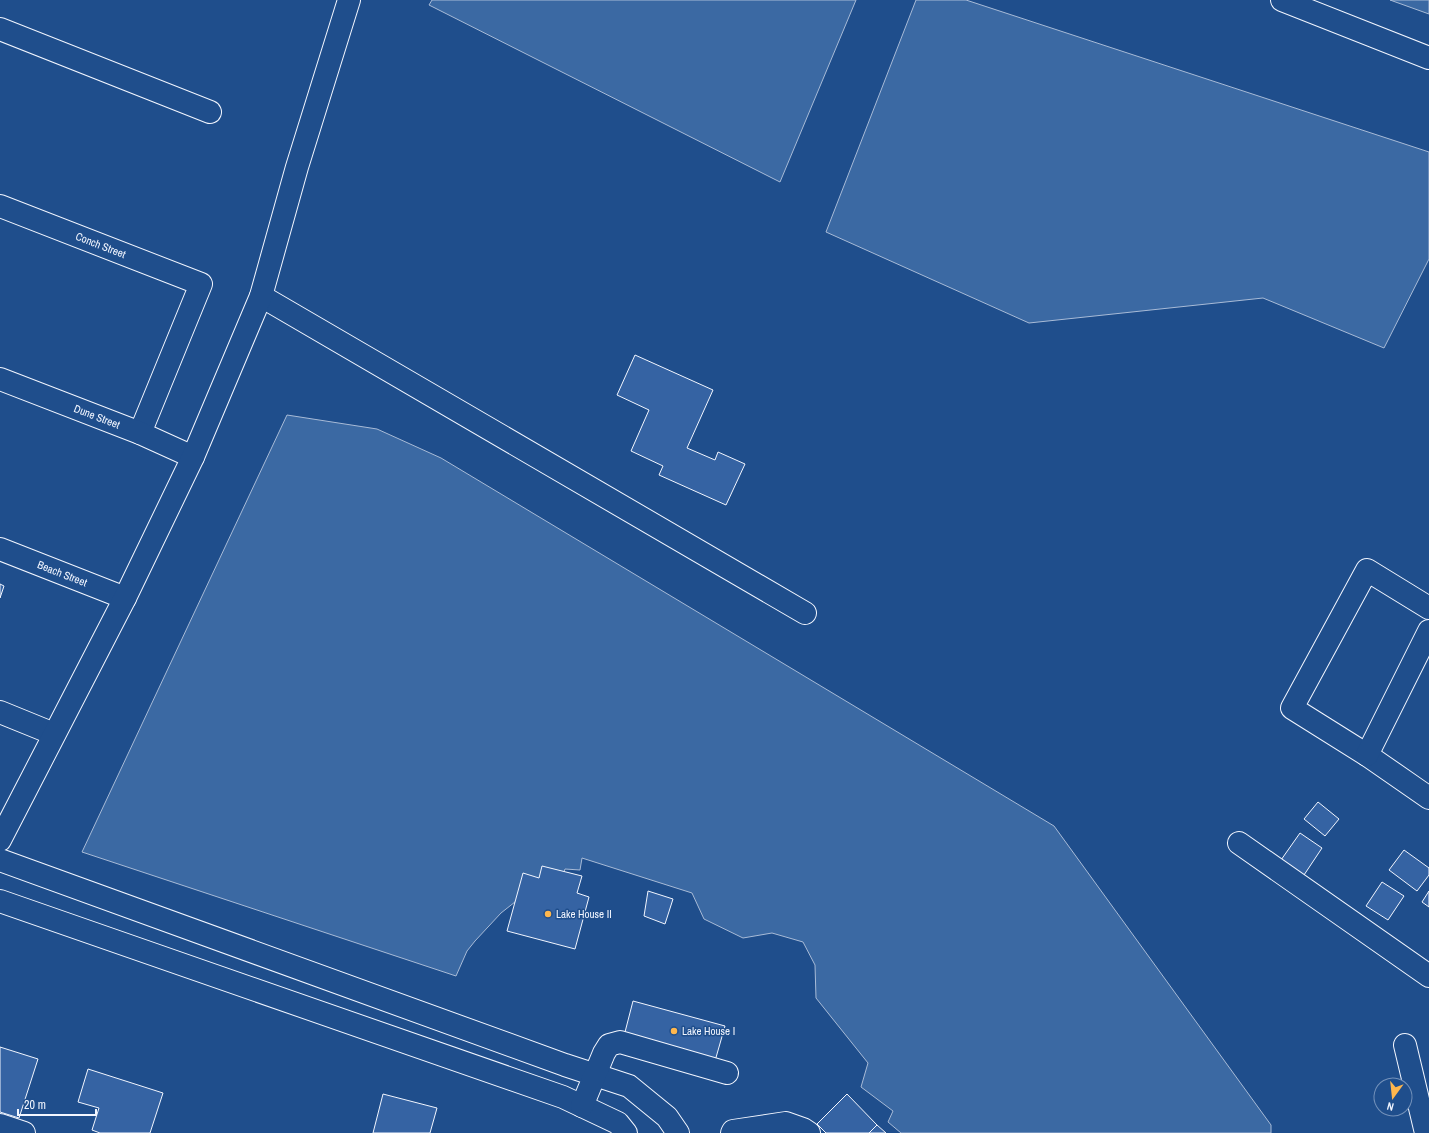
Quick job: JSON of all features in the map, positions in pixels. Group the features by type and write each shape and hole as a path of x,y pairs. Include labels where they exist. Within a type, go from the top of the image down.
{"street":[{"path":"0,840 124,598 193,457 261,296 297,166 349,0"},
{"path":"1282,0 1429,58"},
{"path":"0,30 210,112"},
{"name":"Conch Street","path":"0,206 201,284 140,433"},
{"path":"261,296 805,613"},
{"name":"Dune Street","path":"0,379 140,433 193,457"},
{"name":"Beach Street","path":"0,549 124,598"},
{"path":"1429,608 1367,570 1292,708 1367,755 1429,798"},
{"path":"1367,755 1429,631"},
{"path":"0,712 54,734"},
{"path":"1239,843 1429,976"},
{"path":"0,860 629,1086 667,1117 678,1133"},
{"path":"0,901 562,1097 618,1123 626,1133"},
{"path":"582,1106 604,1053 610,1045 620,1042 727,1073"},
{"path":"1405,1045 1426,1133"},
{"path":"732,1133 786,1123 803,1129 809,1133"},
{"path":"0,1125 24,1133"}],"water":[{"path":"432,0 856,0 780,182 429,5"},
{"path":"916,0 966,0 1429,152 1429,259 1384,348 1263,298 1029,323 826,232"},
{"path":"1390,0 1429,0 1429,14"},
{"path":"287,415 377,429 441,458 1054,826 1271,1125 1271,1133 901,1133 888,1122 893,1111 861,1087 868,1063 816,998 815,965 803,942 772,933 743,938 704,919 692,893 582,858 580,870 565,869 558,888 539,883 501,913 467,951 456,976 82,852"}],"building":[{"path":"635,355 713,390 687,448 715,460 718,452 745,464 726,505 659,475 663,466 631,451 649,410 617,395"},
{"path":"0,584 4,586 0,598"},
{"path":"1318,802 1339,819 1325,836 1304,819"},
{"path":"1300,833 1322,848 1304,875 1281,860"},
{"path":"1404,850 1429,868 1429,875 1417,891 1389,870"},
{"name":"Lake House II","path":"542,866 582,876 577,893 589,897 575,949 507,931 523,873 539,878"},
{"path":"1382,882 1404,896 1388,920 1366,906"},
{"path":"648,891 673,899 665,924 644,916"},
{"path":"1429,891 1429,907 1422,902"},
{"name":"Lake House I","path":"633,1001 725,1026 715,1061 624,1036"},
{"path":"0,1047 38,1059 19,1118 0,1112"},
{"path":"88,1069 163,1093 150,1133 100,1133 92,1130 99,1108 78,1102"},
{"path":"383,1094 437,1108 430,1133 373,1133"},
{"path":"847,1094 877,1125 869,1133 826,1133 817,1124"},
{"path":"877,1125 886,1133 869,1133"}],"place":[{"name":"Lake House II","path":"548,914"},
{"name":"Lake House I","path":"674,1031"}]}
